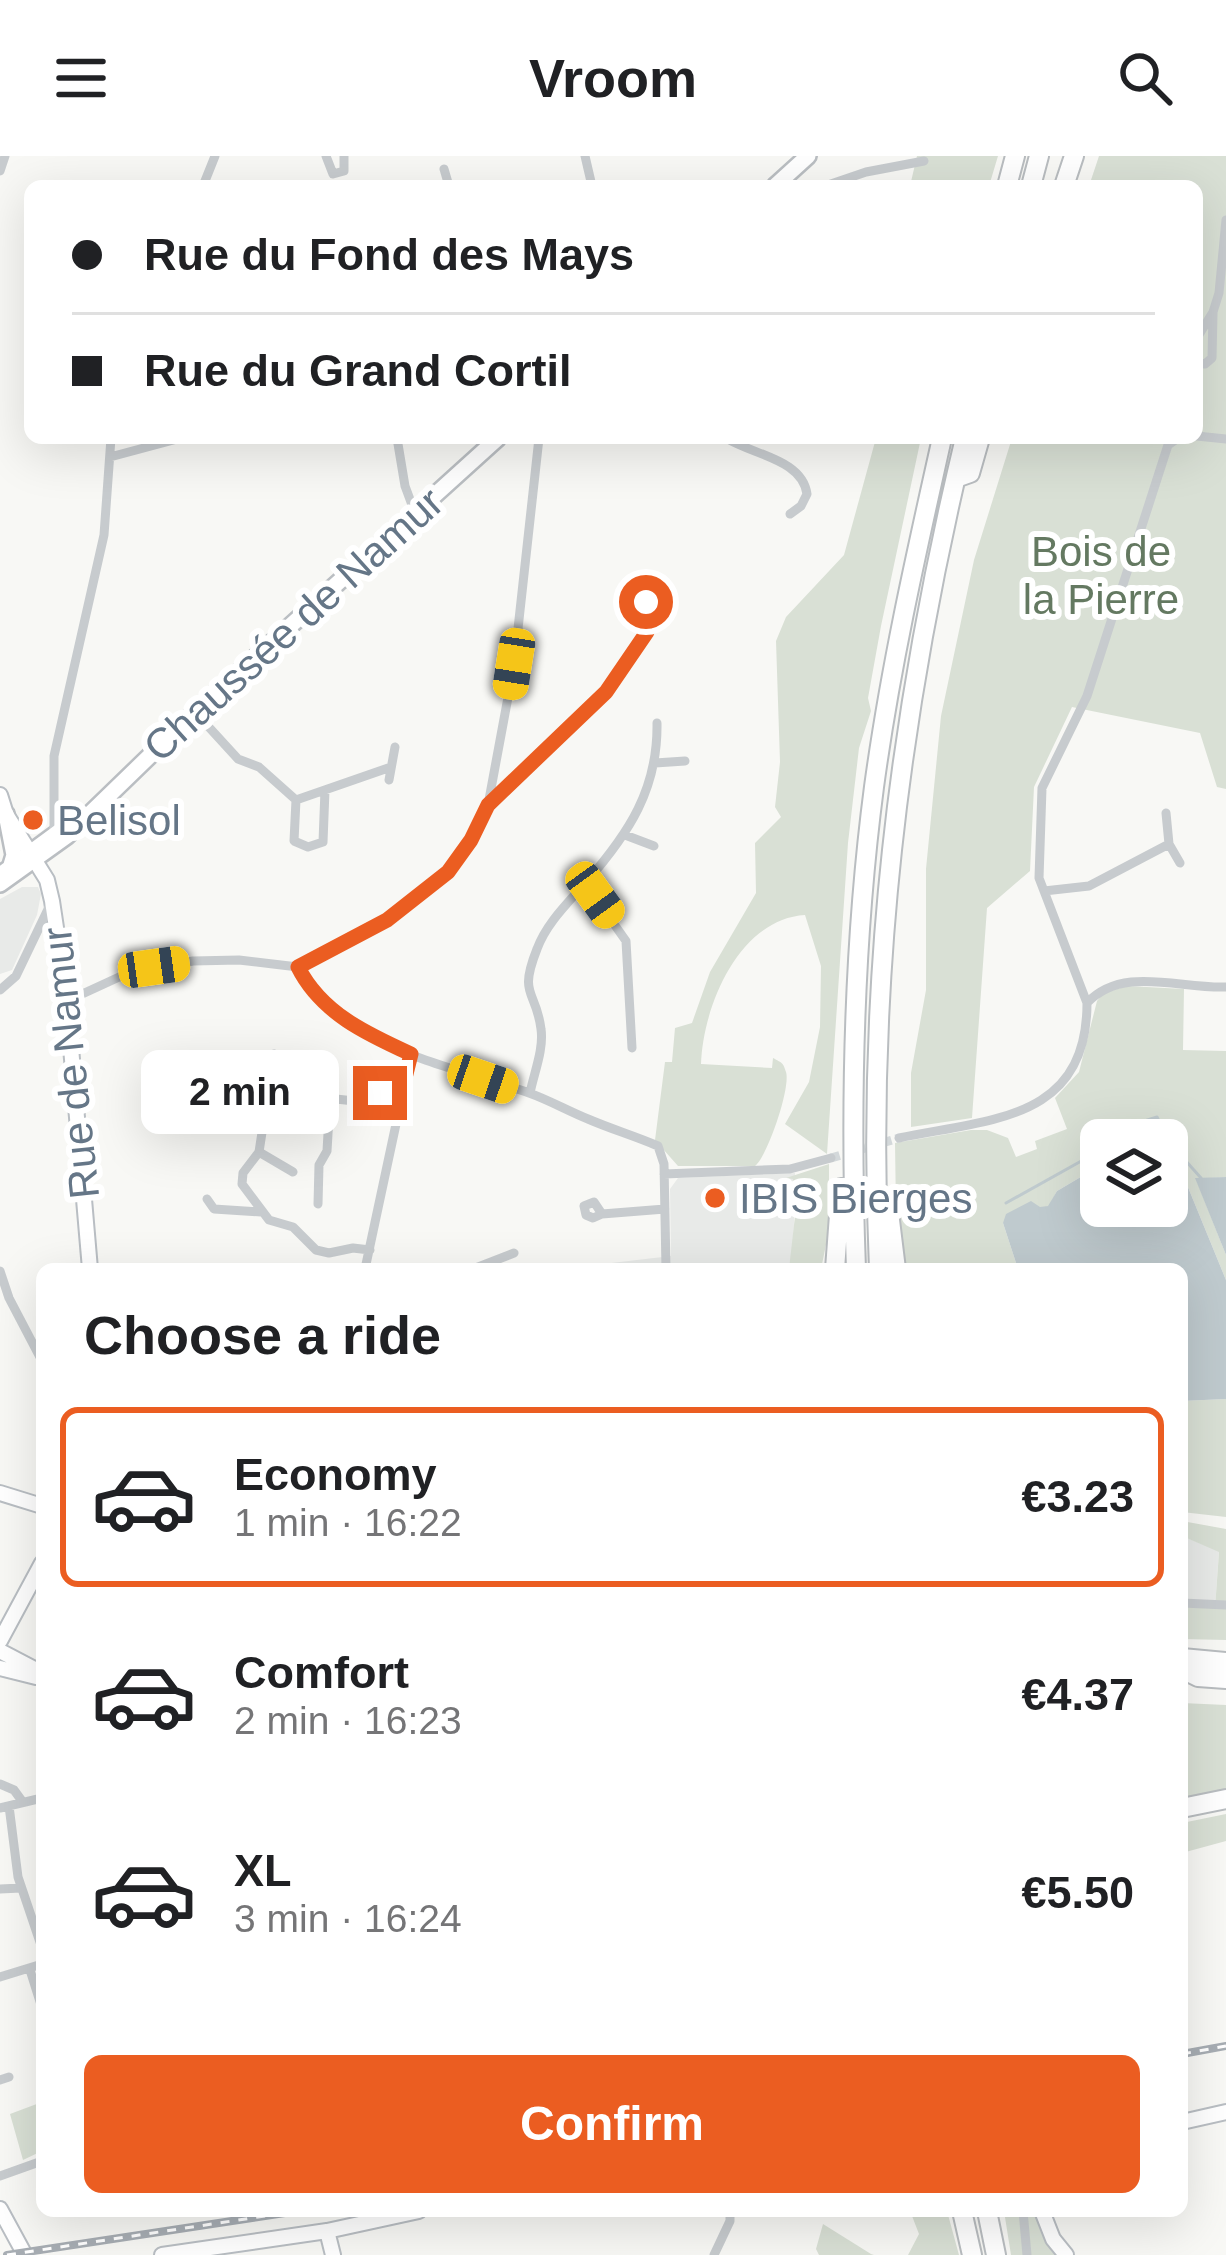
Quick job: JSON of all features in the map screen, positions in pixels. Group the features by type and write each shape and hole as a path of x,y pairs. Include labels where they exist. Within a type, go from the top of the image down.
{"highway":[{"path":"856,1263 852,1171 859,946 874,790 903,616 941,444"},
{"path":"879,1263 876,1057 889,855 914,684 964,444"},
{"path":"956,478 970,473 978,444"},
{"path":"836,1263 841,1181 852,1171"},
{"path":"876,1197 888,1204 895,1263"},
{"path":"1188,1668 1198,1677 1226,1667"},
{"path":"1188,1807 1226,1798"},
{"path":"1188,1818 1226,1810"},
{"path":"963,2217 972,2255"},
{"path":"988,2217 996,2255"}],"main road":[{"path":"782,180 808,156"},
{"name":"Chaussée de Namur","path":"4,875 89,812 491,444"},
{"path":"4,875 14,855 6,814"}],"street":[{"path":"0,171 5,156"},
{"path":"326,156 334,174 344,171 344,156"},
{"path":"842,180 924,161"},
{"path":"444,169 447,180"},
{"path":"1203,328 1222,293 1226,220"},
{"path":"1203,364 1212,358 1213,312"},
{"path":"54,839 54,756 104,535 111,444"},
{"path":"110,457 159,444"},
{"path":"398,444 415,513"},
{"path":"67,1001 130,972 193,961 239,960 298,967 387,920 431,887 460,857 488,805 514,664 538,444"},
{"path":"736,444 788,465 802,477 807,494 790,514"},
{"path":"898,1138 1003,1116 1052,1094 1080,1060 1087,1003 1038,871 1043,781 1087,696 1169,444"},
{"path":"488,805 606,692 647,632 641,580"},
{"path":"195,712 238,759 259,767 296,800"},
{"path":"530,1093 542,1035 527,991 532,962 548,927 625,835 644,802 655,763 657,724"},
{"path":"389,780 394,746"},
{"path":"655,763 685,760"},
{"path":"296,800 391,766"},
{"path":"296,800 294,841 308,847 323,842 325,790"},
{"name":"Rue de Namur","path":"0,795 6,814 47,880 52,901 67,1001 90,1263"},
{"path":"1166,813 1169,844 1180,863"},
{"path":"625,835 654,846"},
{"path":"1044,891 1089,886 1169,844"},
{"path":"585,884 626,940 632,1048"},
{"path":"0,990 16,976 52,901"},
{"path":"298,967 307,985 335,1013 370,1035 658,1146 663,1155 666,1263"},
{"path":"1087,1003 1105,986 1124,981 1226,987"},
{"path":"274,1054 259,1152 242,1180 261,1212 272,1222 293,1227 316,1250 370,1250"},
{"path":"367,1263 411,1054"},
{"path":"270,1092 364,1102 380,1093 401,1094"},
{"path":"318,1204 330,1099"},
{"path":"259,1152 293,1172"},
{"path":"664,1174 790,1168 831,1158"},
{"path":"206,1198 214,1209 261,1212"},
{"path":"602,1214 665,1209"},
{"path":"488,1263 514,1253"},
{"path":"0,1271 36,1350"},
{"path":"0,1493 36,1504"},
{"path":"36,1575 0,1646 36,1672"},
{"path":"1188,1603 1226,1605"},
{"path":"0,1668 36,1675"},
{"path":"0,1784 14,1790 22,1801"},
{"path":"36,1799 4,1807 21,1888 36,1931"},
{"path":"0,1889 21,1888"},
{"path":"0,1977 36,1967"},
{"path":"30,1970 36,1989"},
{"path":"1188,2121 1226,2112"},
{"path":"0,2176 36,2163"},
{"path":"0,2209 25,2255"},
{"path":"162,2255 391,2217"},
{"path":"714,2255 728,2217"},
{"path":"1024,2217 1027,2255"},
{"path":"1044,2217 1066,2255"},
{"path":"326,2231 333,2255"}],"shaded area":[{"path":"22,887 38,887 37,915 12,970 0,974 0,899"},
{"path":"795,1173 793,1263 611,1263 671,1256 670,1189 678,1178"},
{"path":"1080,1177 1080,1227 1188,1227 1188,1187 1226,1280 1226,1399 1188,1401 1188,1263 1016,1263 1003,1223 1006,1214 1031,1201 1048,1206 1057,1191"},
{"path":"1226,1177 1226,1255 1195,1178"},
{"path":"1188,1538 1219,1551 1215,1608 1188,1607"}],"green space":[{"path":"917,156 998,156 991,180 911,180"},
{"name":"Bois de la Pierre","path":"1099,156 1226,156 1226,789 1217,787 1200,733 1072,707 1034,787 1030,871 987,908 972,1118 911,1127 911,1073 926,990 926,869 941,716 974,560 1010,444 1203,444 1203,180 1091,180"},
{"path":"874,444 920,444 881,626 868,698 871,711 859,748 827,1154 785,1124 809,1082 820,1027 821,966 805,915 782,920 744,949 717,992 703,1041 701,1064 772,1068 773,1058 783,1064 785,1092 766,1150 755,1166 678,1166 655,1140 665,1062 672,1062 675,1028 692,1023 710,972 756,893 755,843 781,817 775,807 780,762 776,641 786,617 844,555"},
{"path":"1128,986 1184,989 1183,1050 1226,1051 1226,1177 1196,1179 1226,1255 1226,1280 1188,1187 1188,1119 1080,1119 1080,1177 1057,1191 1049,1206 1003,1223 1016,1263 904,1263 896,1211 895,1143 987,1130 1008,1138 1016,1157 1037,1149 1035,1141 1067,1129 1055,1098 1079,1072 1103,993"},
{"path":"829,1164 829,1230 822,1263 790,1263 795,1216 787,1207 793,1205 793,1179 786,1178"},
{"path":"1226,1399 1226,1517 1188,1513 1188,1401"},
{"path":"1188,1522 1226,1529 1226,1640 1188,1639 1188,1607 1215,1608 1219,1552 1188,1539"},
{"path":"1188,1703 1226,1705 1226,1791 1188,1800"},
{"path":"1226,1814 1226,1841 1188,1851 1188,1822"},
{"path":"36,2104 36,2154 23,2160 10,2114"},
{"path":"912,2217 949,2217 959,2255 908,2255 919,2234"},
{"path":"1005,2217 1037,2217 1059,2255 1011,2255"},
{"path":"823,2224 874,2255 819,2255 816,2249"}],"waterway":[{"path":"1151,1119 1158,1119"},
{"path":"1006,1203 1080,1162"},
{"path":"1188,1163 1201,1178"}],"tunnel":[{"path":"831,1158 899,1138"}],"railway":[{"path":"1188,2053 1226,2046"},
{"path":"7,2255 258,2217"}],"place":[{"name":"Belisol","path":"33,820"},
{"name":"IBIS Bierges","path":"715,1198"}],"route":[{"path":"380,1093 401,1094 411,1054 335,1013 307,985 298,967 387,920 448,872 488,805 606,692 647,632 646,602"}]}
